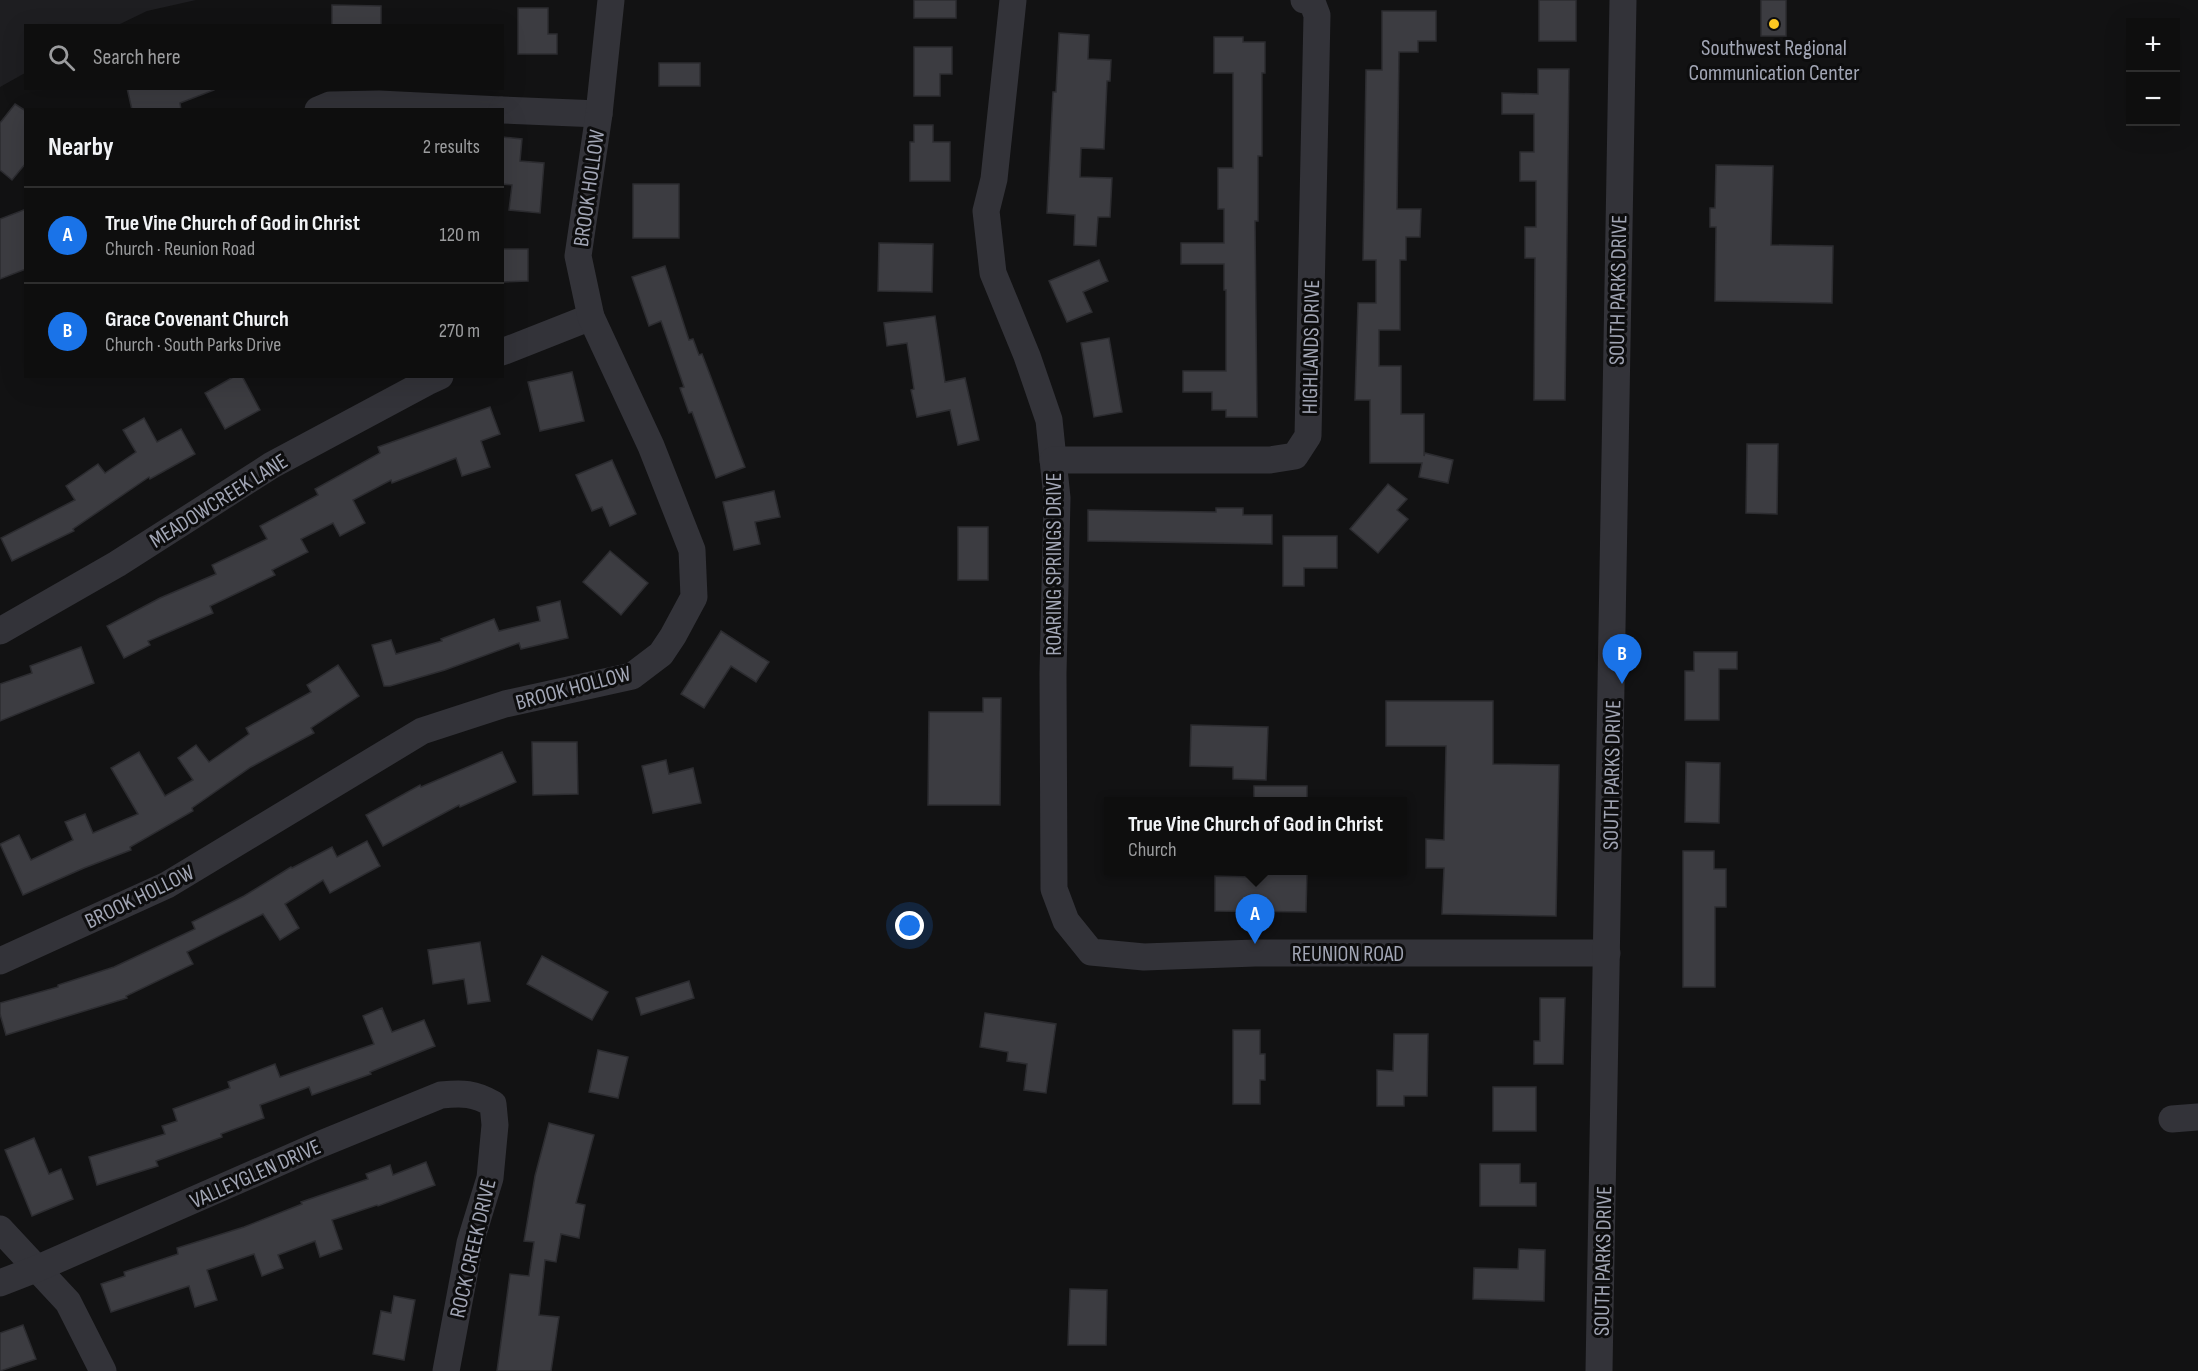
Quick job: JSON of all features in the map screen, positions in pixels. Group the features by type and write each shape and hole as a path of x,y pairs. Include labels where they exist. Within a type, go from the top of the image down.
{"street":[{"name":"BROOK HOLLOW","path":"0,961 167,885 422,731 505,704 632,676 661,654 673,636 694,597 692,550 651,446 591,316 578,256 599,114 611,0"},
{"name":"ROARING SPRINGS DRIVE","path":"1013,0 994,179 986,212 993,273 1027,356 1049,420 1057,498 1053,673 1054,889"},
{"name":"HIGHLANDS DRIVE","path":"1053,460 1270,460 1295,456 1308,436 1317,15 1312,2 1304,0"},
{"name":"SOUTH PARKS DRIVE","path":"1599,1371 1615,571 1615,364 1623,0"},
{"path":"323,108 330,105 378,104 461,108"},
{"path":"504,110 599,114"},
{"path":"504,351 591,316"},
{"name":"MEADOWCREEK LANE","path":"0,631 117,564 272,465 436,378"},
{"name":"REUNION ROAD","path":"1054,889 1066,921 1091,952 1144,957 1255,953 1607,953"},
{"name":"VALLEYGLEN DRIVE","path":"0,1283 321,1144 441,1095 462,1093 480,1096 493,1104 495,1125"},
{"name":"ROCK CREEK DRIVE","path":"446,1371 470,1243 490,1178 495,1125"},
{"path":"0,1229 68,1302 104,1371"}],"shaded area":[{"path":"0,0 196,0 147,11 120,24 24,24 24,74 0,87"}],"building":[{"path":"914,0 956,0 956,18 914,18"},
{"path":"1539,0 1576,0 1576,41 1539,41"},
{"name":"Southwest Regional Communication Center","path":"1761,0 1786,0 1786,36 1761,36"},
{"path":"332,5 381,6 381,24 332,24"},
{"path":"518,8 548,8 548,34 557,34 557,54 518,54"},
{"path":"1382,11 1436,11 1436,41 1418,41 1418,52 1399,52 1397,209 1421,209 1420,237 1406,237 1406,260 1400,260 1400,330 1379,330 1379,366 1401,366 1401,414 1424,414 1424,456 1425,453 1453,460 1448,483 1419,477 1422,463 1370,463 1370,400 1355,400 1358,303 1376,303 1376,260 1363,260 1366,70 1382,70"},
{"path":"1059,33 1089,35 1088,59 1111,60 1110,81 1107,81 1104,149 1081,148 1080,177 1112,178 1110,217 1098,217 1096,246 1074,245 1075,215 1047,213 1053,92 1056,92"},
{"path":"1214,37 1243,37 1243,42 1265,42 1265,73 1262,73 1262,156 1258,156 1258,221 1255,221 1257,417 1226,417 1226,410 1212,410 1212,392 1183,392 1183,371 1226,371 1224,264 1181,264 1181,243 1224,243 1224,209 1218,209 1218,168 1233,168 1233,73 1214,73"},
{"path":"914,47 952,47 952,74 940,74 940,96 914,96"},
{"path":"659,63 700,63 700,86 659,86"},
{"path":"1538,69 1569,69 1565,400 1534,400 1535,258 1525,258 1525,227 1536,227 1536,181 1520,181 1520,152 1534,152 1534,114 1502,114 1502,93 1538,94"},
{"path":"127,90 214,90 180,103 181,108 132,108"},
{"path":"15,104 24,110 24,165 12,180 0,170 0,123"},
{"path":"914,125 933,125 933,142 950,142 950,181 910,181 910,142 914,142"},
{"path":"504,137 522,139 520,161 544,163 540,213 509,210 512,185 504,184"},
{"path":"1716,165 1773,166 1771,245 1833,246 1832,303 1715,301 1716,227 1710,227 1710,208 1715,208"},
{"path":"633,184 679,184 679,238 633,238"},
{"path":"24,210 24,270 0,279 0,219"},
{"path":"879,243 933,244 932,292 878,291"},
{"path":"504,249 528,249 528,281 504,282"},
{"path":"1099,260 1108,281 1083,292 1092,312 1067,322 1049,281"},
{"path":"665,266 689,340 693,339 699,355 702,354 745,467 716,478 692,412 689,413 680,388 684,387 661,321 649,326 632,277"},
{"path":"935,316 945,382 965,378 979,440 958,445 950,410 917,417 911,390 914,389 907,343 887,346 884,323"},
{"path":"1109,338 1122,412 1094,417 1081,343"},
{"path":"572,372 584,421 540,431 528,382"},
{"path":"231,378 243,378 260,410 225,429 205,393"},
{"path":"490,407 500,434 481,441 490,467 462,476 456,458 392,483 391,480 353,500 365,523 340,536 333,523 301,539 308,552 272,570 275,575 210,606 213,613 148,641 150,645 124,658 107,626 160,598 216,574 212,565 267,539 260,526 318,495 315,489 380,453 378,447"},
{"path":"144,418 157,442 181,429 195,454 150,479 149,477 73,529 74,531 12,561 1,538 75,500 66,486 98,464 105,473 136,452 123,430"},
{"path":"1747,444 1778,444 1777,514 1746,513"},
{"path":"612,460 636,514 610,526 602,507 592,511 576,475"},
{"path":"1388,484 1407,499 1397,510 1408,519 1378,553 1350,529"},
{"path":"774,491 780,517 755,522 760,544 734,550 723,502"},
{"path":"1216,508 1243,508 1243,515 1272,515 1272,544 1088,541 1088,510 1216,512"},
{"path":"958,527 988,527 988,580 958,580"},
{"path":"1283,536 1337,536 1337,568 1304,568 1304,586 1283,586"},
{"path":"610,551 648,583 621,615 583,582"},
{"path":"560,601 568,638 521,649 519,643 445,670 384,686 372,645 391,640 396,654 442,641 441,639 494,619 499,631 540,621 537,607"},
{"path":"721,631 769,662 756,682 731,666 704,708 681,694"},
{"path":"81,647 94,683 0,721 0,684 32,673 30,666"},
{"path":"1694,652 1737,652 1737,669 1719,669 1719,720 1685,720 1685,671 1694,671"},
{"path":"338,665 359,696 311,728 314,733 251,767 192,808 193,811 130,847 131,850 23,895 0,844 19,835 31,860 73,840 65,822 85,814 93,833 138,814 111,768 139,752 165,796 193,780 178,758 196,745 209,762 249,734 246,728 311,692 307,685"},
{"path":"983,698 1001,698 1000,805 928,805 929,712 983,712"},
{"path":"1386,701 1493,701 1493,764 1559,765 1556,916 1442,914 1444,868 1426,868 1426,839 1444,840 1446,746 1386,746"},
{"path":"1191,725 1268,727 1266,780 1233,779 1233,767 1190,766"},
{"path":"532,742 577,742 578,794 533,795"},
{"path":"502,752 516,782 460,807 459,805 383,846 366,815 420,785 421,787"},
{"path":"666,760 669,774 693,768 701,803 653,813 642,766"},
{"path":"1686,762 1720,763 1719,823 1685,822"},
{"path":"1254,786 1307,786 1307,797 1254,797"},
{"path":"367,841 380,866 330,893 323,880 285,904 299,928 280,940 263,914 187,952 193,964 126,996 127,998 6,1035 0,1014 0,1003 58,987 58,985 114,967 195,929 192,922 244,896 291,867 332,847 337,857"},
{"path":"1683,851 1714,851 1714,869 1726,869 1726,907 1715,907 1715,987 1683,987"},
{"path":"1253,875 1307,875 1306,912 1215,911 1215,876 1253,877"},
{"path":"480,942 490,1001 468,1004 464,979 433,984 428,950"},
{"path":"542,956 608,992 592,1020 527,984"},
{"path":"689,981 694,998 641,1015 636,998"},
{"path":"1540,998 1565,998 1563,1064 1534,1064 1534,1041 1540,1041"},
{"path":"382,1008 392,1032 424,1020 435,1046 370,1072 371,1074 312,1095 309,1087 260,1105 264,1118 221,1134 222,1137 156,1161 158,1166 97,1185 89,1157 165,1134 162,1126 177,1121 173,1109 230,1088 228,1082 275,1064 280,1077 374,1044 363,1016"},
{"path":"985,1013 1056,1024 1046,1093 1024,1090 1027,1064 1007,1061 1008,1052 980,1047"},
{"path":"1233,1030 1260,1030 1260,1054 1265,1054 1265,1080 1260,1080 1260,1104 1233,1104"},
{"path":"1394,1034 1428,1034 1427,1096 1404,1096 1404,1106 1377,1106 1377,1070 1393,1071"},
{"path":"598,1050 628,1057 618,1098 589,1092"},
{"path":"1493,1087 1536,1087 1536,1131 1493,1131"},
{"path":"549,1123 594,1135 576,1203 585,1205 579,1238 561,1234 556,1262 545,1260 539,1315 559,1317 551,1371 497,1371 510,1274 529,1276 534,1242 524,1241 535,1176"},
{"path":"34,1138 49,1174 61,1169 73,1199 32,1216 5,1150"},
{"path":"426,1162 435,1185 332,1220 342,1249 320,1257 315,1241 278,1255 283,1268 262,1276 254,1254 207,1270 217,1300 195,1307 189,1286 111,1312 101,1284 125,1276 124,1272 178,1254 177,1248 244,1227 302,1204 301,1202 368,1179 366,1174 390,1165 393,1175"},
{"path":"1480,1164 1520,1164 1520,1183 1536,1183 1536,1206 1480,1206"},
{"path":"1519,1249 1545,1250 1544,1301 1473,1299 1474,1268 1518,1269"},
{"path":"1070,1289 1107,1290 1106,1345 1068,1345"},
{"path":"394,1296 415,1300 404,1360 373,1354 381,1311 391,1313"},
{"path":"23,1325 36,1359 0,1371 0,1333"}],"place":[{"name":"Southwest Regional Communication Center","path":"1774,24"},
{"name":"Grace Covenant Church","path":"1622,684"},
{"name":"True Vine Church of God in Christ","path":"1255,944"}]}
